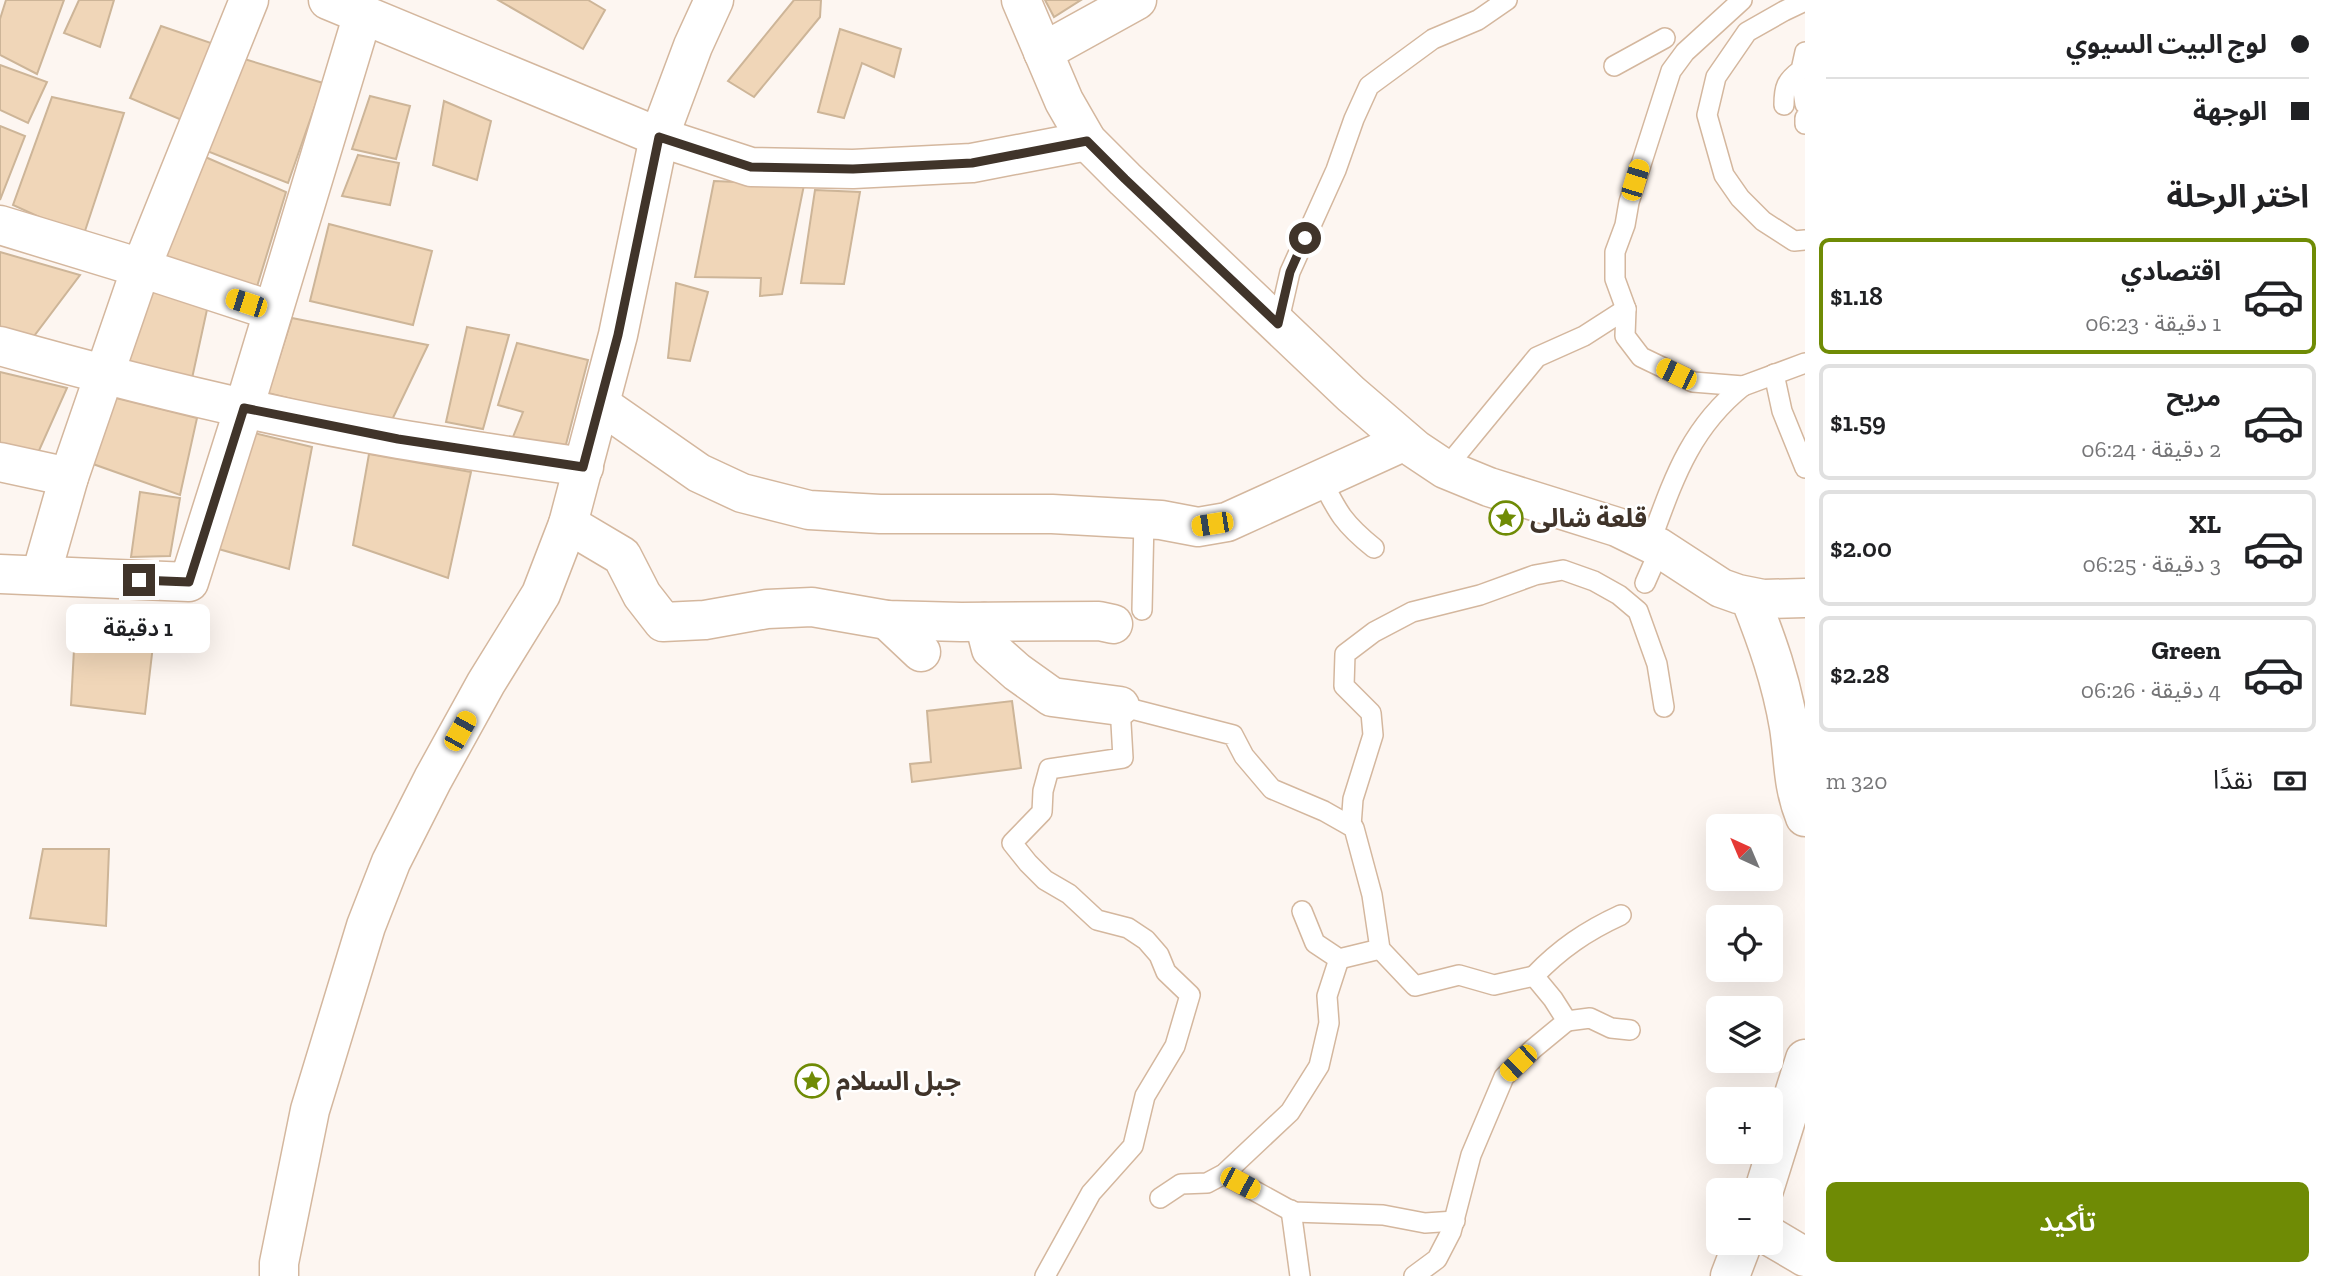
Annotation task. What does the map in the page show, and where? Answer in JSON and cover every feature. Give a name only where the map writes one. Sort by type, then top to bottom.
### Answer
[{"type":"street","points":[[41,575],[69,477],[141,268],[249,0]]},
{"type":"street","points":[[279,1276],[279,1263],[310,1110],[366,926],[391,862],[433,779],[541,594],[568,524],[618,335],[659,137],[693,46],[714,0]]},
{"type":"street","points":[[1021,0],[1042,52],[1087,141],[1351,394],[1405,442],[1445,469],[1522,499],[1605,523],[1652,558],[1721,588],[1750,598],[1805,597]]},
{"type":"street","points":[[1042,52],[1137,0]]},
{"type":"street","points":[[0,574],[189,582],[273,312],[346,7],[659,137],[751,167],[853,169],[972,163],[1087,141]]},
{"type":"street","points":[[0,225],[273,312]]},
{"type":"street","points":[[0,346],[105,376],[244,408],[398,439],[583,467]]},
{"type":"street","points":[[600,404],[699,473],[742,493],[808,510],[880,514],[1052,514],[1144,519],[1198,527],[1227,522],[1405,442]]},
{"type":"street","points":[[0,462],[69,477]]},
{"type":"street","points":[[568,524],[622,556],[642,596],[663,622],[705,620],[767,609],[812,607],[887,620],[1098,621],[1127,617]]},
{"type":"street","points":[[1750,598],[1773,657],[1789,728],[1796,794],[1805,817]]},
{"type":"street","points":[[887,620],[921,652]]},
{"type":"street","points":[[984,622],[991,649],[1052,697],[1119,706]]},
{"type":"street","points":[[1768,1178],[1805,1059]]},
{"type":"street","points":[[1783,1244],[1805,1257]]},
{"type":"street","points":[[1730,1276],[1738,1255]]},
{"type":"lane","points":[[1278,324],[1290,272],[1336,170],[1369,86],[1433,39],[1479,20],[1507,0]]},
{"type":"lane","points":[[1742,0],[1685,52],[1671,71],[1615,252],[1615,279],[1626,309],[1625,336],[1641,357],[1693,382],[1743,386]]},
{"type":"lane","points":[[1805,1],[1784,10],[1747,33],[1716,77],[1707,115],[1724,175],[1740,198],[1763,222],[1794,241],[1805,240]]},
{"type":"lane","points":[[1614,66],[1665,38]]},
{"type":"lane","points":[[1784,105],[1784,88],[1788,79],[1801,71],[1805,52]]},
{"type":"lane","points":[[1805,88],[1805,104]]},
{"type":"lane","points":[[1805,118],[1805,124]]},
{"type":"lane","points":[[1445,469],[1537,357],[1584,336],[1626,309]]},
{"type":"lane","points":[[1652,558],[1670,489],[1693,440],[1721,403],[1743,386],[1805,363]]},
{"type":"lane","points":[[1774,374],[1782,411],[1805,468]]},
{"type":"lane","points":[[1321,479],[1336,510],[1351,530],[1374,548]]},
{"type":"lane","points":[[1127,617],[1144,519]]},
{"type":"lane","points":[[1351,826],[1353,799],[1373,735],[1371,713],[1344,686],[1345,654],[1374,632],[1412,612],[1479,595],[1535,575],[1563,570],[1586,578],[1619,594],[1638,611],[1657,664],[1664,707]]},
{"type":"lane","points":[[1045,1276],[1091,1193],[1133,1146],[1145,1096],[1175,1046],[1191,995],[1166,972],[1159,955],[1146,940],[1128,928],[1097,920],[1069,894],[1045,880],[1012,843],[1042,812],[1043,791],[1049,769],[1123,758],[1119,706],[1233,735],[1244,756],[1272,789],[1324,811],[1354,828],[1372,895],[1380,949],[1415,986],[1458,975],[1494,985],[1534,976],[1571,942],[1621,915]]},
{"type":"lane","points":[[1302,911],[1315,943],[1339,959],[1380,949]]},
{"type":"lane","points":[[1160,1198],[1181,1184],[1207,1183],[1224,1174],[1290,1112],[1319,1066],[1329,1023],[1327,996],[1339,959]]},
{"type":"lane","points":[[1534,976],[1567,1021]]},
{"type":"lane","points":[[1415,1276],[1437,1259],[1455,1221],[1471,1154],[1504,1077],[1567,1021],[1590,1018],[1611,1028],[1630,1030]]},
{"type":"lane","points":[[1224,1174],[1291,1210],[1383,1214],[1426,1223],[1455,1221]]},
{"type":"lane","points":[[1291,1210],[1300,1276]]},
{"type":"building","points":[[6,0],[64,0],[37,74],[0,55],[0,19]]},
{"type":"building","points":[[79,0],[114,0],[100,47],[64,33]]},
{"type":"building","points":[[498,0],[588,0],[605,10],[583,49]]},
{"type":"building","points":[[794,0],[821,0],[820,17],[754,97],[728,81]]},
{"type":"building","points":[[1045,0],[1081,0],[1054,17]]},
{"type":"building","points":[[161,26],[214,44],[184,121],[130,98]]},
{"type":"building","points":[[840,29],[901,49],[894,77],[862,63],[844,118],[818,112]]},
{"type":"building","points":[[241,58],[323,83],[288,183],[207,151]]},
{"type":"building","points":[[0,65],[47,82],[28,123],[0,110]]},
{"type":"building","points":[[370,96],[410,106],[396,159],[352,149]]},
{"type":"building","points":[[52,97],[124,113],[83,237],[13,205]]},
{"type":"building","points":[[444,101],[491,121],[477,180],[433,165]]},
{"type":"building","points":[[0,126],[25,136],[0,200]]},
{"type":"building","points":[[358,155],[399,163],[390,205],[342,196]]},
{"type":"building","points":[[203,156],[286,192],[255,293],[164,261]]},
{"type":"building","points":[[714,181],[804,185],[782,294],[760,296],[761,278],[695,277]]},
{"type":"building","points":[[815,190],[860,192],[844,284],[801,283]]},
{"type":"building","points":[[329,224],[432,251],[413,325],[310,301]]},
{"type":"building","points":[[0,252],[80,275],[31,340],[0,332]]},
{"type":"building","points":[[676,283],[708,292],[690,361],[668,358]]},
{"type":"building","points":[[147,290],[208,305],[191,383],[123,365]]},
{"type":"building","points":[[292,318],[428,345],[390,424],[268,393]]},
{"type":"building","points":[[467,327],[509,335],[483,429],[446,422]]},
{"type":"building","points":[[517,343],[588,360],[564,452],[511,442],[523,412],[498,405]]},
{"type":"building","points":[[0,372],[67,388],[33,464],[0,452]]},
{"type":"building","points":[[112,397],[197,418],[180,495],[93,464]]},
{"type":"building","points":[[250,432],[312,447],[289,569],[215,548]]},
{"type":"building","points":[[369,454],[471,472],[448,578],[353,545]]},
{"type":"building","points":[[140,492],[180,498],[170,556],[131,557]]},
{"type":"building","points":[[157,611],[145,714],[71,705],[76,612]]},
{"type":"building","points":[[1012,701],[1021,768],[912,782],[910,764],[931,762],[927,711]]},
{"type":"building","points":[[43,849],[109,849],[106,926],[30,918]]},
{"type":"place","name":"قلعة شالى","points":[[1506,518]]},
{"type":"place","name":"جبل السلام","points":[[812,1081]]},
{"type":"route","points":[[139,580],[189,582],[244,408],[398,439],[583,467],[618,335],[659,137],[751,167],[853,169],[972,163],[1087,141],[1278,324],[1290,272],[1305,238]]}]
